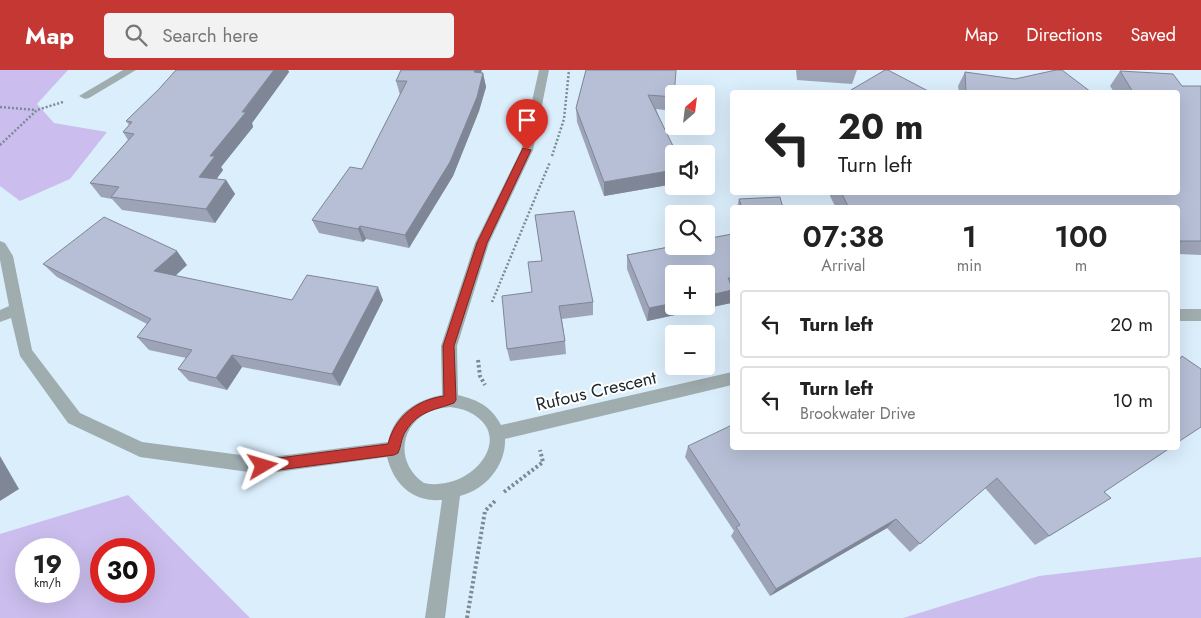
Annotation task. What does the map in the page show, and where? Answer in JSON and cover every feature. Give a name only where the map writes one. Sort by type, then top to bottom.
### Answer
[{"type":"street","points":[[85,96],[131,70]]},
{"type":"street","points":[[450,400],[449,346],[482,243],[527,150],[544,70]]},
{"type":"street","points":[[0,246],[6,256],[25,352],[74,418],[140,449],[263,466],[394,449]]},
{"type":"street","points":[[0,316],[17,309]]},
{"type":"street","points":[[1180,315],[1201,315]]},
{"type":"street","name":"Rufous Crescent","points":[[497,433],[536,426],[730,379]]},
{"type":"street","points":[[450,400],[466,402],[480,408],[491,419],[497,433],[497,447],[492,462],[482,475],[469,485],[452,492],[433,493],[416,488],[403,478],[396,465],[394,449],[397,434],[406,421],[418,410],[434,403],[450,400]]},
{"type":"street","points":[[435,618],[452,492]]},
{"type":"path","points":[[491,306],[557,144],[564,118],[569,70]]},
{"type":"path","points":[[0,107],[37,110],[85,96]]},
{"type":"path","points":[[0,145],[37,110]]},
{"type":"path","points":[[476,352],[480,376],[490,393]]},
{"type":"path","points":[[467,618],[486,511],[505,491],[530,474],[543,462],[536,426]]},
{"type":"shaded area","points":[[0,70],[68,70],[37,104],[54,123],[107,132],[70,179],[20,201],[0,186]]},
{"type":"shaded area","points":[[128,495],[250,618],[0,618],[0,534]]},
{"type":"shaded area","points":[[1201,557],[1201,618],[903,618],[1039,576]]},
{"type":"building","points":[[176,70],[274,70],[242,112],[246,112],[210,156],[215,156],[199,177],[226,180],[206,209],[111,197],[119,187],[90,183],[134,134],[123,132],[132,122],[126,121]]},
{"type":"building","points":[[401,70],[475,70],[474,72],[483,73],[477,97],[450,162],[405,235],[360,226],[358,229],[312,220],[350,167],[362,169],[407,81],[396,81]]},
{"type":"building","points":[[586,70],[676,70],[675,85],[665,85],[665,96],[648,95],[665,130],[665,135],[668,135],[673,145],[665,145],[665,172],[604,182],[576,108]]},
{"type":"building","points":[[888,70],[926,90],[851,90]]},
{"type":"building","points":[[1062,70],[1088,90],[966,90],[965,72],[1015,79]]},
{"type":"building","points":[[1120,71],[1173,74],[1182,86],[1201,86],[1201,241],[1180,241],[1180,205],[848,205],[842,195],[1180,195],[1180,90],[1132,90]]},
{"type":"building","points":[[780,197],[782,205],[741,205],[739,199]]},
{"type":"building","points":[[574,211],[593,302],[559,306],[565,341],[507,349],[502,296],[532,292],[528,262],[542,261],[535,215]]},
{"type":"building","points":[[104,217],[177,251],[154,271],[292,300],[307,275],[378,287],[332,374],[232,355],[216,378],[178,369],[192,350],[137,337],[151,319],[43,264]]},
{"type":"building","points":[[730,234],[730,278],[728,278],[730,290],[715,294],[715,265],[665,265],[665,305],[649,308],[627,255],[665,248],[665,255],[715,255],[715,237]]},
{"type":"building","points":[[1182,356],[1201,369],[1201,427],[1180,441],[1180,358]]},
{"type":"building","points":[[730,426],[730,450],[1167,450],[1104,492],[1111,498],[1049,536],[997,478],[920,544],[896,519],[776,589],[736,527],[740,525],[688,446]]},
{"type":"route","points":[[263,466],[394,449],[397,434],[406,421],[418,410],[434,403],[450,400],[449,346],[482,243],[527,150]]}]
